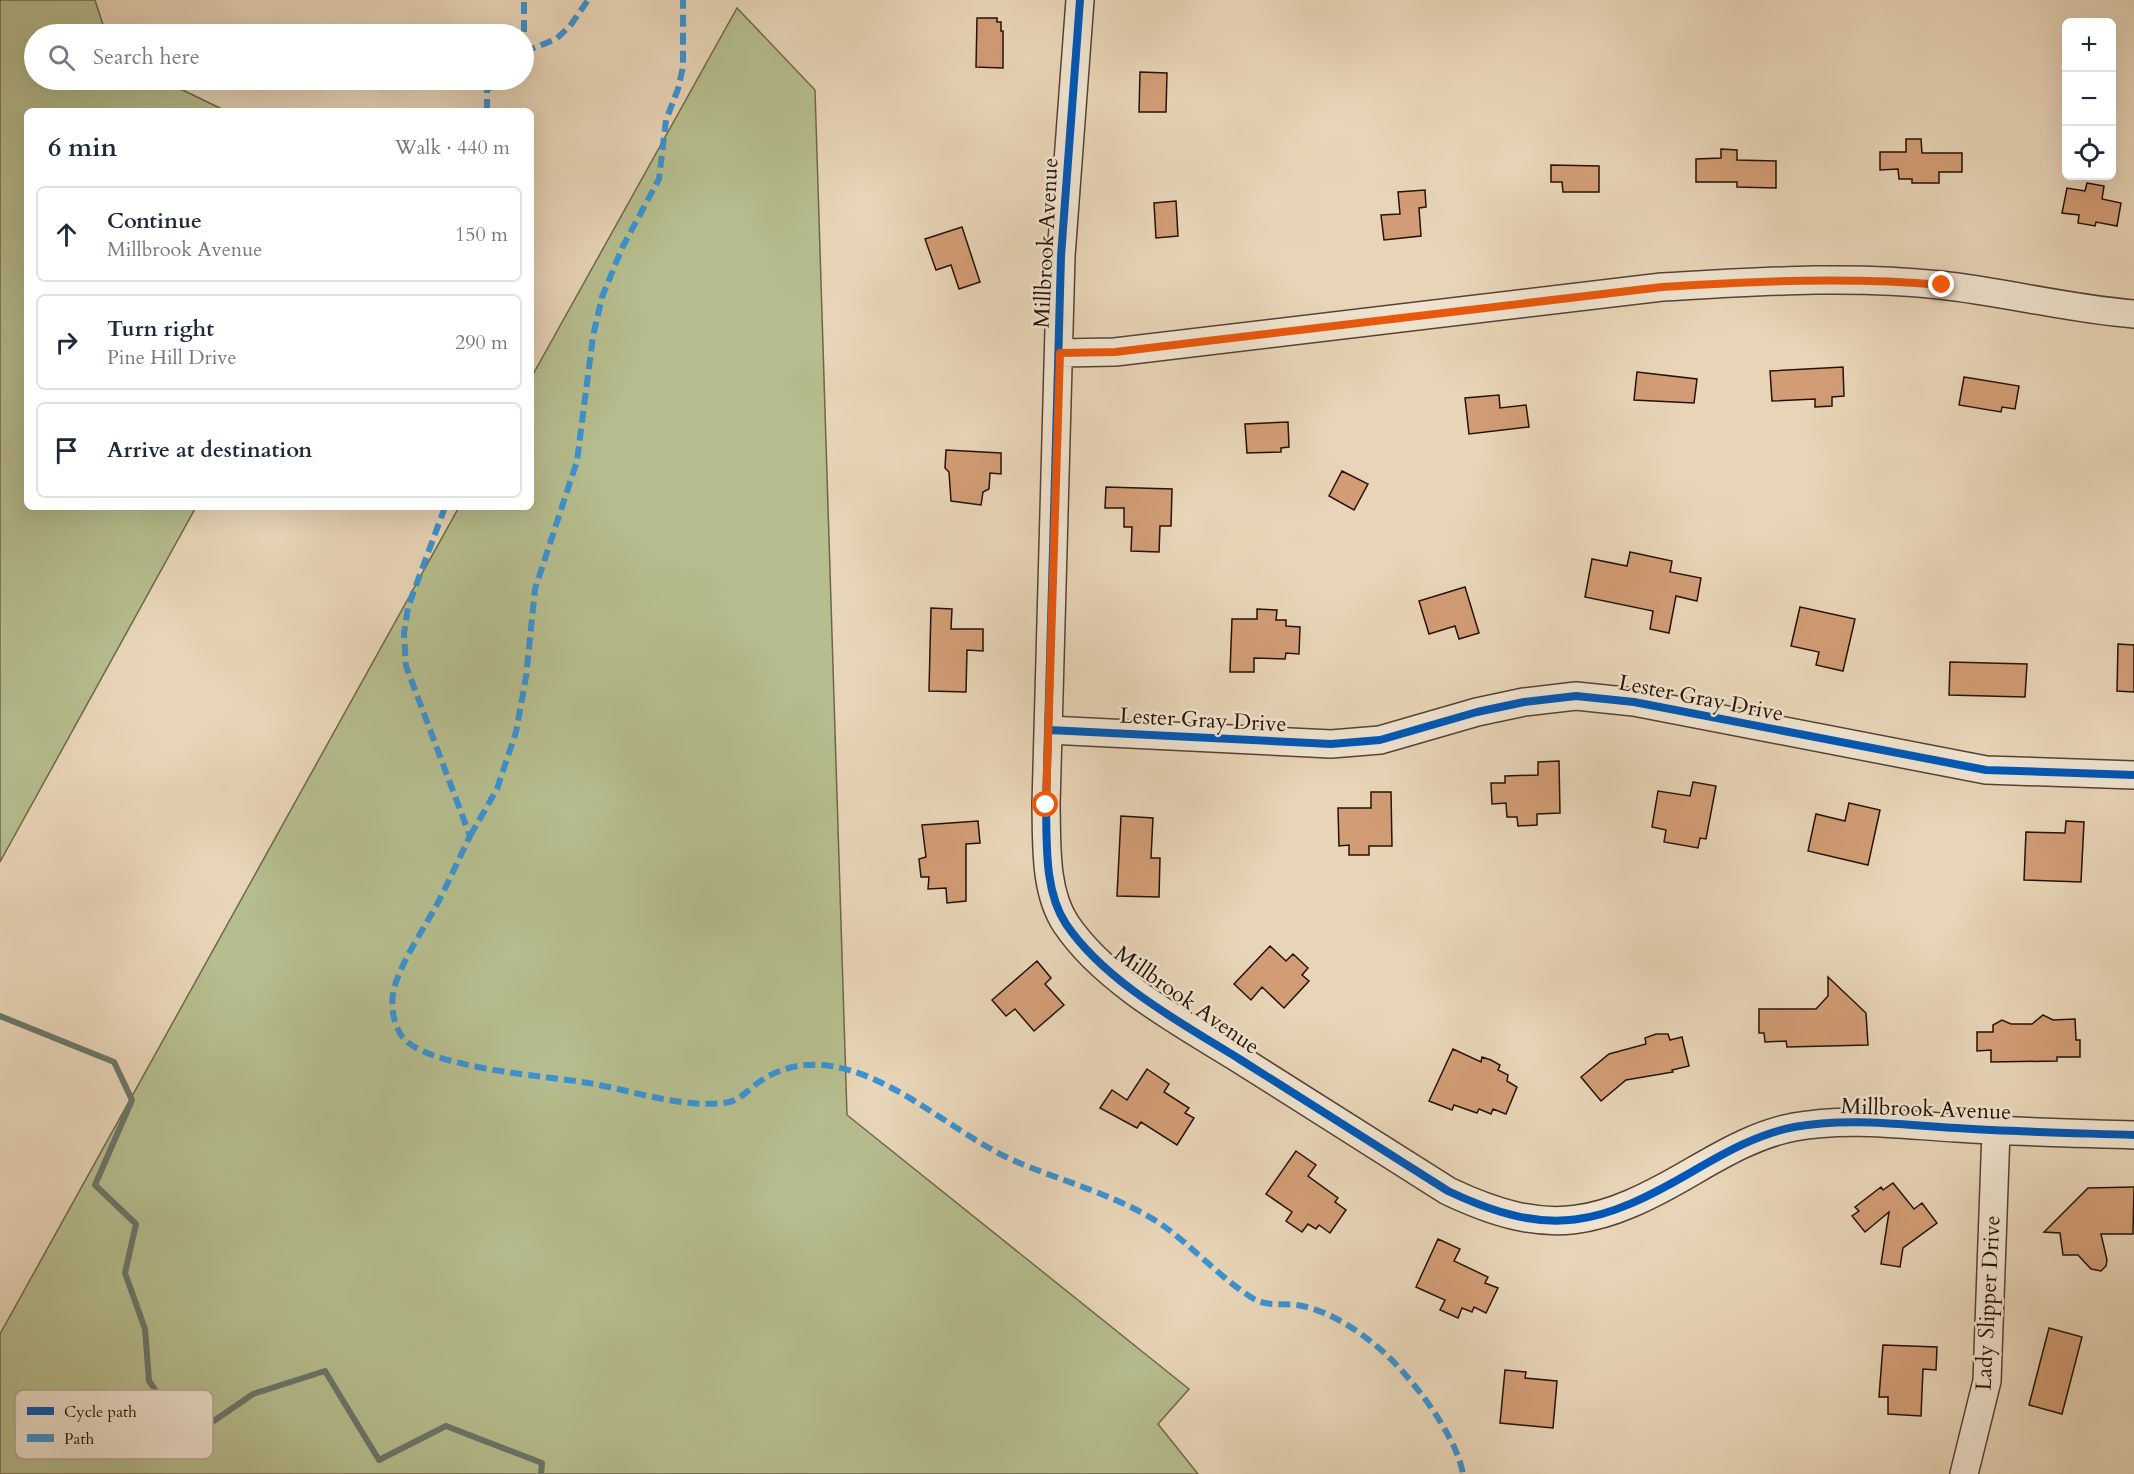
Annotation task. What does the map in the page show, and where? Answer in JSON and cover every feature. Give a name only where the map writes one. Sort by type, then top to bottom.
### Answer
[{"type":"street","name":"Millbrook Avenue","points":[[1080,0],[1061,256],[1047,857],[1053,891],[1065,923],[1086,949],[1118,978],[1188,1027],[1448,1191],[1487,1210],[1526,1220],[1565,1220],[1602,1216],[1644,1200],[1742,1143],[1794,1127],[1851,1122],[1996,1131],[2134,1135]]},
{"type":"street","points":[[1060,353],[1115,352],[1662,287],[1728,283],[1895,281],[1942,285],[2087,310],[2134,314]]},
{"type":"street","name":"Lester Gray Drive","points":[[1049,730],[1331,744],[1380,740],[1477,712],[1524,702],[1576,696],[1634,702],[1986,770],[2134,775]]},
{"type":"street","name":"Lady Slipper Drive","points":[[1965,1474],[1987,1381],[1996,1131]]},
{"type":"green space","points":[[0,0],[95,0],[103,24],[24,24],[24,90],[183,90],[220,108],[24,108],[24,510],[194,510],[0,862]]},
{"type":"green space","points":[[737,8],[815,90],[847,1115],[1189,1389],[1158,1424],[1198,1474],[0,1474],[0,1334],[457,510],[534,510],[534,373]]},
{"type":"building","points":[[977,18],[997,18],[997,22],[1001,22],[1003,68],[976,67]]},
{"type":"building","points":[[1140,72],[1167,73],[1166,112],[1139,112]]},
{"type":"building","points":[[1906,139],[1921,139],[1922,153],[1962,153],[1962,172],[1939,172],[1939,183],[1912,183],[1912,179],[1899,179],[1898,169],[1880,170],[1880,152],[1906,152]]},
{"type":"building","points":[[1721,149],[1737,150],[1737,160],[1776,161],[1776,188],[1737,187],[1737,182],[1696,182],[1696,159],[1721,158]]},
{"type":"building","points":[[1551,165],[1599,166],[1599,192],[1563,192],[1562,182],[1551,182]]},
{"type":"building","points":[[2087,183],[2104,186],[2102,199],[2121,203],[2117,226],[2096,222],[2095,226],[2078,223],[2079,215],[2062,213],[2067,188],[2085,191]]},
{"type":"building","points":[[1425,190],[1426,207],[1419,208],[1421,236],[1384,240],[1381,215],[1400,214],[1398,192]]},
{"type":"building","points":[[1176,201],[1178,236],[1156,238],[1154,203]]},
{"type":"building","points":[[962,227],[980,282],[959,289],[951,265],[936,270],[925,239]]},
{"type":"building","points":[[1843,367],[1844,396],[1832,397],[1832,406],[1815,407],[1815,399],[1772,401],[1770,371]]},
{"type":"building","points":[[1637,372],[1697,379],[1694,403],[1634,400]]},
{"type":"building","points":[[1964,377],[2019,386],[2015,409],[2002,407],[2001,412],[1959,405]]},
{"type":"building","points":[[1499,395],[1500,408],[1526,405],[1529,427],[1469,434],[1465,398]]},
{"type":"building","points":[[1288,422],[1289,447],[1281,448],[1281,452],[1247,453],[1245,424]]},
{"type":"building","points":[[946,450],[1001,453],[1001,474],[990,473],[989,489],[983,492],[981,505],[951,501],[949,472],[945,468]]},
{"type":"building","points":[[1342,471],[1368,484],[1354,510],[1329,496]]},
{"type":"building","points":[[1106,487],[1172,489],[1171,526],[1160,526],[1159,552],[1131,551],[1132,527],[1124,527],[1124,508],[1105,508]]},
{"type":"building","points":[[1630,552],[1672,561],[1670,572],[1701,578],[1697,601],[1676,596],[1669,633],[1650,629],[1653,611],[1585,597],[1592,559],[1627,566]]},
{"type":"building","points":[[1465,587],[1479,633],[1459,639],[1455,626],[1429,634],[1419,601]]},
{"type":"building","points":[[1800,607],[1855,619],[1843,671],[1816,665],[1819,652],[1791,646]]},
{"type":"building","points":[[931,608],[952,609],[951,629],[983,629],[983,651],[967,650],[966,692],[929,691]]},
{"type":"building","points":[[1257,609],[1277,610],[1276,620],[1286,620],[1286,626],[1300,627],[1299,654],[1286,653],[1285,659],[1254,658],[1254,672],[1230,672],[1232,619],[1257,619]]},
{"type":"building","points":[[2118,644],[2134,645],[2134,692],[2117,691]]},
{"type":"building","points":[[1950,662],[2027,664],[2025,697],[1949,695]]},
{"type":"building","points":[[1559,761],[1560,813],[1537,814],[1537,825],[1518,826],[1517,817],[1507,817],[1506,803],[1492,804],[1491,783],[1505,783],[1505,776],[1538,775],[1538,762]]},
{"type":"building","points":[[1693,782],[1716,786],[1706,839],[1700,838],[1698,848],[1664,842],[1666,830],[1652,827],[1658,791],[1690,796]]},
{"type":"building","points":[[1371,792],[1391,792],[1392,846],[1369,846],[1369,855],[1349,855],[1349,845],[1339,846],[1338,808],[1371,808]]},
{"type":"building","points":[[1849,803],[1880,810],[1868,865],[1808,851],[1816,814],[1845,821]]},
{"type":"building","points":[[1121,816],[1153,818],[1151,858],[1160,858],[1159,897],[1117,896]]},
{"type":"building","points":[[978,821],[980,843],[966,844],[966,901],[947,903],[946,888],[928,889],[929,877],[921,877],[919,859],[926,857],[922,825]]},
{"type":"building","points":[[2066,821],[2084,822],[2081,882],[2024,880],[2026,832],[2065,833]]},
{"type":"building","points":[[1270,946],[1286,961],[1293,954],[1308,968],[1302,975],[1309,981],[1284,1008],[1262,987],[1251,1000],[1234,984]]},
{"type":"building","points":[[1037,961],[1051,978],[1045,984],[1064,1005],[1034,1031],[1015,1009],[1006,1016],[992,1000]]},
{"type":"building","points":[[1828,977],[1866,1013],[1868,1045],[1787,1047],[1786,1041],[1765,1042],[1764,1033],[1759,1033],[1759,1009],[1816,1009],[1828,996]]},
{"type":"building","points":[[2043,1015],[2053,1020],[2075,1019],[2076,1040],[2080,1040],[2080,1057],[2057,1057],[2057,1061],[1991,1062],[1991,1050],[1977,1051],[1977,1032],[1993,1032],[1993,1025],[2002,1020],[2011,1024],[2032,1024]]},
{"type":"building","points":[[1656,1034],[1668,1034],[1670,1040],[1682,1037],[1689,1066],[1672,1070],[1673,1072],[1626,1080],[1601,1101],[1581,1077],[1609,1054],[1646,1044],[1645,1038]]},
{"type":"building","points":[[1453,1049],[1481,1062],[1482,1057],[1500,1065],[1498,1070],[1508,1075],[1507,1081],[1517,1087],[1506,1114],[1493,1109],[1491,1114],[1479,1109],[1477,1113],[1454,1105],[1452,1110],[1429,1101]]},
{"type":"building","points":[[1147,1069],[1169,1084],[1164,1092],[1189,1108],[1185,1113],[1194,1118],[1177,1145],[1141,1122],[1137,1128],[1100,1108],[1112,1090],[1127,1100]]},
{"type":"building","points":[[1296,1151],[1316,1165],[1308,1176],[1338,1198],[1335,1202],[1346,1210],[1330,1233],[1319,1225],[1316,1229],[1308,1224],[1302,1232],[1286,1221],[1292,1212],[1266,1194]]},
{"type":"building","points":[[1893,1183],[1914,1209],[1922,1203],[1937,1223],[1903,1248],[1900,1267],[1881,1264],[1889,1212],[1865,1232],[1852,1216],[1859,1211],[1855,1207],[1881,1187],[1883,1190]]},
{"type":"building","points":[[2134,1187],[2133,1234],[2101,1234],[2107,1260],[2106,1266],[2101,1271],[2091,1269],[2078,1255],[2063,1255],[2060,1233],[2044,1232],[2088,1188]]},
{"type":"building","points":[[1438,1239],[1460,1249],[1454,1261],[1488,1277],[1485,1283],[1498,1288],[1486,1313],[1474,1307],[1472,1312],[1462,1308],[1458,1318],[1440,1310],[1445,1300],[1416,1287]]},
{"type":"building","points":[[2049,1328],[2082,1337],[2062,1414],[2029,1405]]},
{"type":"building","points":[[1883,1345],[1937,1347],[1936,1370],[1923,1369],[1921,1416],[1888,1414],[1888,1397],[1879,1397]]},
{"type":"building","points":[[1505,1370],[1526,1372],[1525,1378],[1557,1381],[1553,1428],[1500,1423]]},
{"type":"waterway","points":[[0,1016],[114,1062],[132,1100],[95,1185],[136,1224],[125,1273],[145,1329],[149,1381],[155,1390]]},
{"type":"waterway","points":[[213,1422],[253,1394],[325,1371],[379,1460],[446,1426],[542,1463],[541,1474]]},
{"type":"marked path","points":[[524,0],[524,24]]},
{"type":"marked path","points":[[534,48],[556,39],[570,26],[588,0]]},
{"type":"marked path","points":[[470,836],[497,789],[516,732],[526,677],[535,589],[577,461],[593,336],[602,297],[622,248],[659,179],[666,120],[678,89],[683,67],[683,0]]},
{"type":"marked path","points":[[487,90],[487,108]]},
{"type":"marked path","points":[[444,510],[408,607],[404,634],[406,666],[470,836],[440,899],[408,955],[395,985],[393,1011],[401,1035],[413,1046],[459,1063],[588,1083],[655,1098],[690,1103],[733,1101],[770,1075],[804,1065],[823,1065],[849,1070],[874,1079],[923,1106],[993,1150],[1017,1162],[1116,1200],[1153,1219],[1254,1299],[1270,1304],[1291,1304],[1317,1310],[1356,1331],[1387,1355],[1428,1403],[1451,1440],[1463,1474]]},
{"type":"cycle path","points":[[1080,0],[1061,256],[1046,805],[1050,882],[1059,911],[1082,945],[1102,965],[1146,1000],[1448,1191],[1484,1206],[1517,1216],[1547,1220],[1575,1220],[1603,1214],[1662,1189],[1743,1144],[1781,1130],[1814,1124],[1876,1123],[2134,1135]]},
{"type":"cycle path","points":[[1049,730],[1331,744],[1380,740],[1477,712],[1524,702],[1576,696],[1634,702],[1986,770],[2134,775]]},
{"type":"route","points":[[1046,805],[1060,353],[1115,352],[1662,287],[1728,283],[1895,281],[1942,285]]}]
